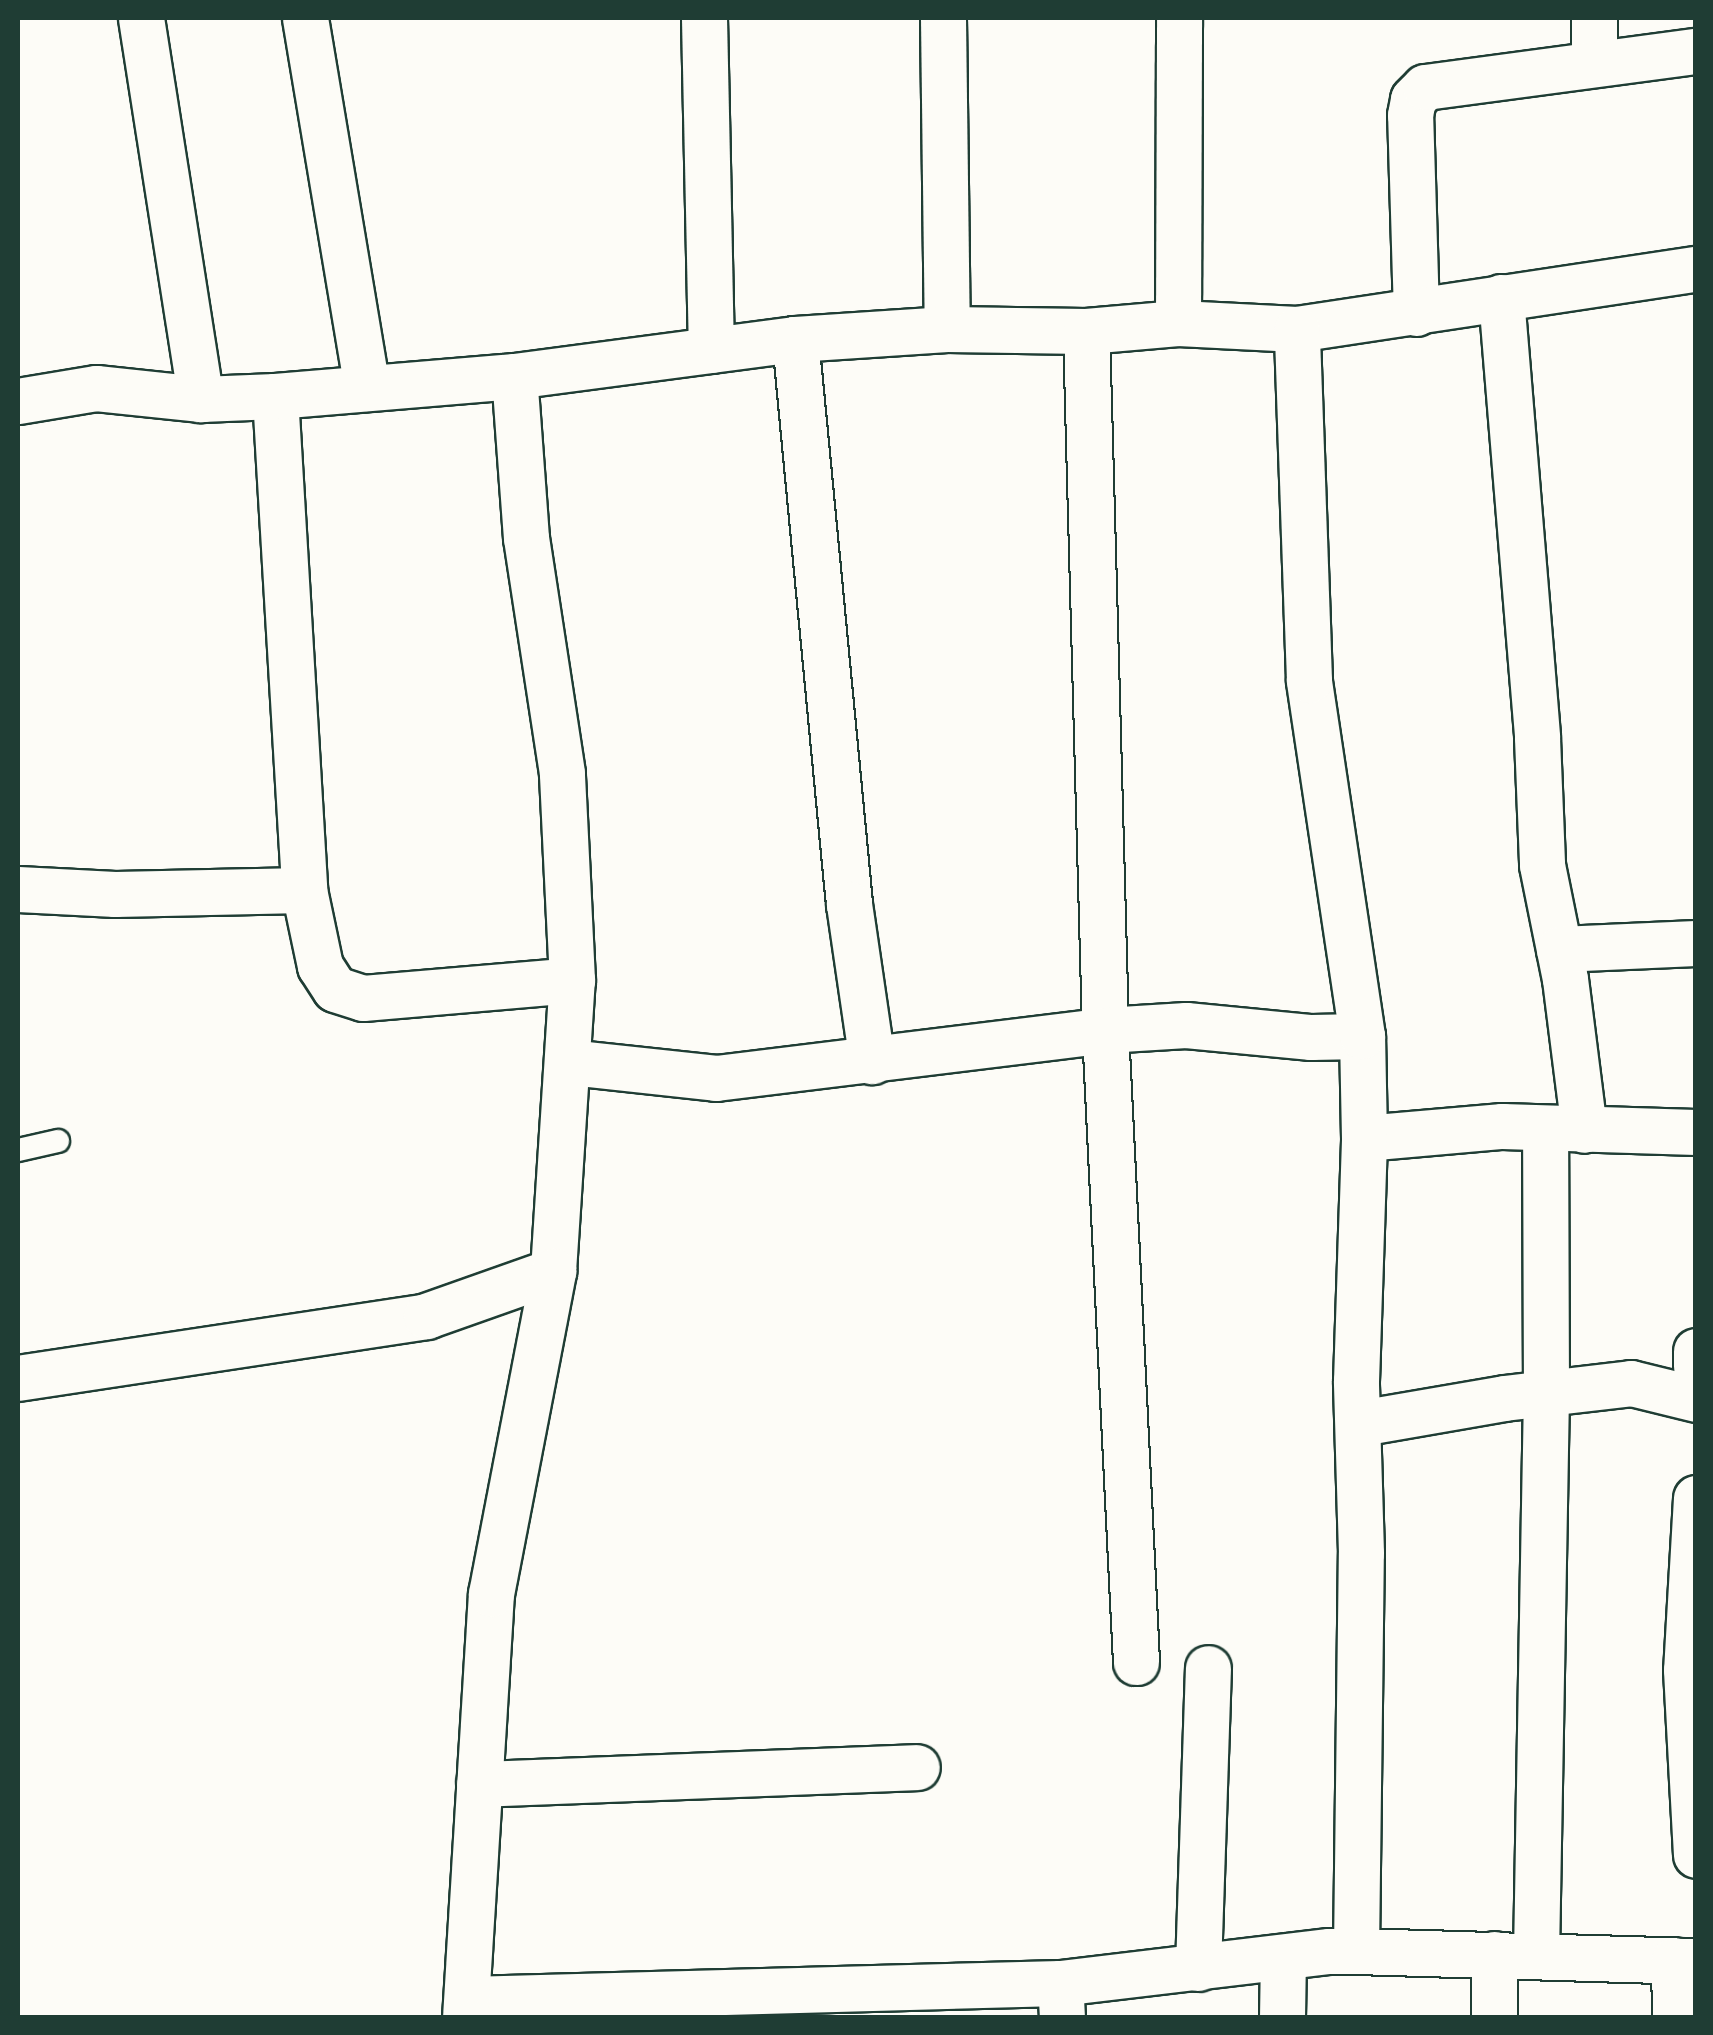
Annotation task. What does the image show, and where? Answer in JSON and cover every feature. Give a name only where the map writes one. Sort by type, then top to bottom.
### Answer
[{"type":"street","points":[[141,18],[201,400]]},
{"type":"street","points":[[305,18],[367,388]]},
{"type":"street","points":[[704,18],[711,350]]},
{"type":"street","points":[[943,18],[947,329]]},
{"type":"street","points":[[1178,323],[1180,18]]},
{"type":"street","points":[[1594,18],[1594,62]]},
{"type":"street","points":[[1416,314],[1413,99],[1425,87],[1696,50]]},
{"type":"street","points":[[18,401],[96,388],[201,400],[275,396],[514,376],[796,339],[947,329],[1086,332],[1178,323],[1296,329],[1358,316],[1416,314],[1501,297],[1696,269]]},
{"type":"street","points":[[1494,2018],[1515,1955],[1564,1129],[1558,949],[1542,865],[1537,738],[1501,297]]},
{"type":"street","points":[[1296,329],[1309,680],[1362,1036],[1364,1138],[1356,1381],[1360,1424],[1356,1951]]},
{"type":"street","points":[[1086,332],[1105,1030],[1136,1662]]},
{"type":"street","points":[[796,339],[849,904],[872,1061]]},
{"type":"street","points":[[514,376],[526,538],[562,773],[572,980],[553,1271],[490,1594],[466,2008],[1061,2000],[1198,1968],[1356,1951],[1685,1960],[1676,2018]]},
{"type":"street","points":[[275,396],[304,890],[320,966],[335,989],[363,998],[572,980]]},
{"type":"street","points":[[18,889],[115,894],[304,890]]},
{"type":"street","points":[[1558,949],[1696,942]]},
{"type":"street","points":[[569,1062],[716,1078],[1105,1030],[1186,1025],[1311,1037],[1362,1036]]},
{"type":"street","points":[[1364,1138],[1502,1126],[1696,1132]]},
{"type":"street","points":[[18,1378],[426,1316],[553,1271]]},
{"type":"street","points":[[1696,1351],[1696,1366]]},
{"type":"street","points":[[1360,1424],[1631,1383],[1696,1400]]},
{"type":"street","points":[[1696,1498],[1686,1670],[1696,1855]]},
{"type":"street","points":[[1198,1968],[1208,1668]]},
{"type":"street","points":[[480,1784],[917,1767]]},
{"type":"street","points":[[1282,2018],[1283,1957]]},
{"type":"lane","points":[[18,1150],[58,1141]]}]
